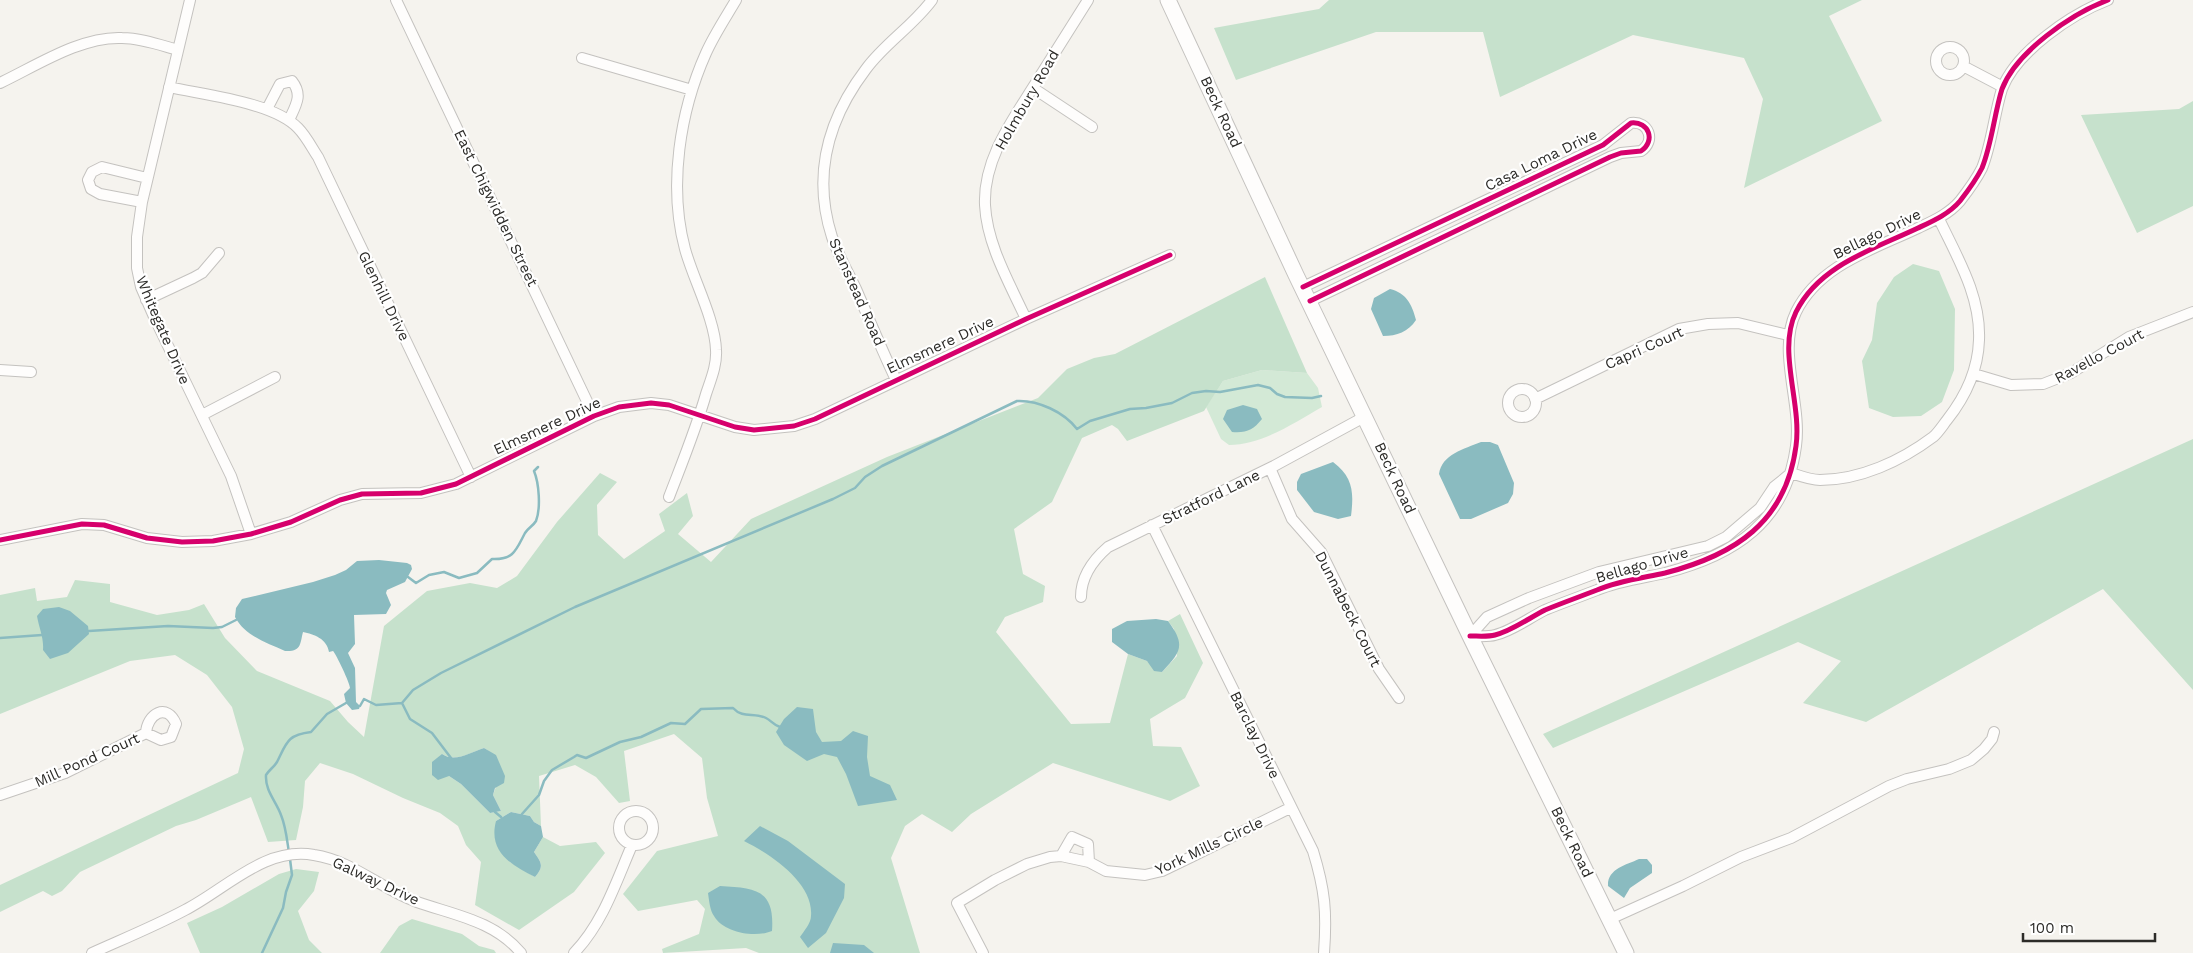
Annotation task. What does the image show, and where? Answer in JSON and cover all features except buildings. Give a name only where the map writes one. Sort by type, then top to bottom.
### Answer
[{"type":"main road","name":"Beck Road","points":[[1168,0],[1470,636],[1626,953]]},
{"type":"street","name":"Whitegate Drive","points":[[190,0],[142,202],[137,237],[137,268],[146,300],[231,476],[251,534]]},
{"type":"street","name":"East Chigwidden Street","points":[[396,0],[594,416]]},
{"type":"street","points":[[669,497],[700,415],[715,365],[716,350],[710,322],[683,242],[678,200],[680,142],[692,90],[706,52],[736,0]]},
{"type":"street","name":"Stanstead Road","points":[[896,380],[832,236],[823,177],[828,139],[842,103],[867,67],[914,21],[932,0]]},
{"type":"street","name":"Holmbury Road","points":[[1026,319],[992,242],[985,205],[988,175],[997,148],[1088,0]]},
{"type":"street","name":"Bellago Drive","points":[[1470,636],[1496,635],[1546,610],[1604,587],[1669,572],[1713,557],[1734,547],[1770,515],[1785,492],[1791,474],[1796,446],[1798,419],[1788,336],[1795,314],[1806,294],[1829,272],[1939,218],[1959,202],[1982,168],[2003,87],[2019,60],[2039,42],[2069,21],[2108,0]]},
{"type":"street","points":[[0,83],[81,44],[101,39],[122,38],[146,41],[178,50]]},
{"type":"street","points":[[582,58],[692,90]]},
{"type":"street","points":[[1963,66],[2003,87]]},
{"type":"street","points":[[267,109],[280,84],[292,81],[298,89],[298,99],[290,120]]},
{"type":"street","name":"Glenhill Drive","points":[[169,87],[267,109],[290,120],[299,128],[318,157],[471,477]]},
{"type":"street","points":[[1033,88],[1092,127]]},
{"type":"street","name":"Casa Loma Drive","points":[[1636,122],[1648,130],[1650,140],[1641,152],[1621,153],[1610,157],[1307,294],[1604,145],[1626,125],[1636,122]]},
{"type":"street","points":[[142,202],[100,194],[91,189],[88,180],[92,172],[102,167],[147,178]]},
{"type":"street","points":[[1791,474],[1819,480],[1866,473],[1890,462],[1936,434],[1962,401],[1974,374],[1979,340],[1976,306],[1972,292],[1939,218]]},
{"type":"street","points":[[146,300],[202,273],[219,253]]},
{"type":"street","name":"Elmsmere Drive","points":[[0,540],[82,524],[104,525],[147,538],[182,542],[213,541],[251,534],[291,522],[350,497],[379,492],[421,493],[439,490],[471,477],[594,416],[619,407],[651,403],[669,405],[735,427],[754,430],[794,426],[815,419],[1026,319],[1170,255]]},
{"type":"street","name":"Ravello Court","points":[[1974,374],[2011,385],[2043,384],[2071,373],[2129,337],[2193,312]]},
{"type":"street","name":"Capri Court","points":[[1536,399],[1679,330],[1708,324],[1738,323],[1788,336]]},
{"type":"street","points":[[0,370],[31,372]]},
{"type":"street","points":[[202,415],[274,377]]},
{"type":"street","name":"Stratford Lane","points":[[1081,597],[1081,586],[1096,557],[1108,546],[1270,468],[1366,416]]},
{"type":"street","name":"Dunnabeck Court","points":[[1270,468],[1292,519],[1321,552],[1379,669],[1399,698]]},
{"type":"street","name":"Bellago Drive","points":[[1470,636],[1486,617],[1529,598],[1599,572],[1708,546],[1726,537],[1760,508],[1774,488],[1791,474]]},
{"type":"street","name":"Barclay Drive","points":[[1152,525],[1290,808],[1313,851],[1321,876],[1326,908],[1324,953]]},
{"type":"street","points":[[1610,919],[1741,857],[1791,838],[1888,786],[1907,779],[1949,769],[1971,760],[1984,750],[1992,739],[1994,732]]},
{"type":"street","name":"Mill Pond Court","points":[[0,795],[65,773],[146,733]]},
{"type":"street","name":"York Mills Circle","points":[[983,953],[957,902],[1028,864],[1050,856],[1061,856],[1089,862],[1106,871],[1145,875],[1162,871],[1290,808]]},
{"type":"street","points":[[1061,856],[1072,837],[1088,844],[1089,862]]},
{"type":"street","points":[[574,953],[590,934],[604,909],[632,844]]},
{"type":"street","name":"Galway Drive","points":[[92,953],[199,903],[266,860],[284,854],[301,853],[316,855],[345,864],[416,902],[471,919],[496,930],[521,953]]},
{"type":"green space","points":[[1329,0],[1862,0],[1829,16],[1882,121],[1744,188],[1763,99],[1744,58],[1633,35],[1500,97],[1483,32],[1376,32],[1236,80],[1214,28],[1319,9]]},
{"type":"green space","points":[[2193,101],[2193,206],[2137,233],[2081,115],[2179,109]]},
{"type":"green space","points":[[1913,264],[1939,271],[1955,309],[1954,370],[1942,402],[1921,416],[1893,417],[1869,408],[1862,361],[1872,340],[1877,303],[1894,277]]},
{"type":"green space","points":[[1265,277],[1307,373],[1262,370],[1223,381],[1204,411],[1127,441],[1118,429],[1112,425],[1082,438],[1052,502],[1014,529],[1023,574],[1045,586],[1043,602],[1005,617],[996,632],[1071,724],[1110,723],[1128,654],[1147,661],[1162,672],[1177,656],[1174,629],[1168,621],[1180,614],[1203,663],[1185,698],[1150,719],[1153,746],[1181,747],[1200,786],[1170,801],[1053,763],[971,814],[952,832],[922,814],[905,826],[891,858],[920,953],[759,953],[746,948],[663,953],[662,949],[699,934],[705,909],[697,900],[638,911],[623,894],[657,851],[718,836],[707,798],[702,758],[674,734],[624,751],[630,801],[619,803],[596,777],[575,765],[539,776],[541,826],[534,822],[530,816],[511,812],[496,821],[510,862],[535,877],[541,865],[534,852],[543,837],[560,846],[596,842],[605,853],[574,892],[519,930],[475,905],[481,862],[466,845],[458,826],[440,813],[353,774],[320,763],[305,781],[303,807],[296,840],[268,842],[251,797],[196,820],[176,826],[80,872],[62,891],[52,896],[43,891],[0,912],[0,885],[238,773],[244,749],[232,707],[207,675],[175,655],[130,661],[0,714],[0,595],[35,588],[37,601],[67,597],[75,580],[110,584],[110,602],[157,615],[189,610],[204,604],[225,638],[257,671],[330,701],[364,737],[384,626],[427,591],[470,583],[497,588],[517,576],[557,522],[600,473],[617,482],[597,505],[598,535],[624,559],[665,531],[659,514],[687,493],[693,516],[678,534],[711,562],[751,519],[887,457],[1038,398],[1067,369],[1094,358],[1115,354]],"holes":[[[484,748],[496,758],[500,768],[493,795],[501,811],[490,813],[461,784],[449,776],[442,754],[458,757]]]},
{"type":"green space","points":[[1262,370],[1307,373],[1318,388],[1322,407],[1266,437],[1241,444],[1229,445],[1221,439],[1206,407],[1223,381]]},
{"type":"green space","points":[[2193,439],[2193,690],[2103,589],[1866,722],[1803,703],[1841,661],[1798,642],[1553,748],[1543,734]]},
{"type":"green space","points":[[296,869],[319,872],[314,891],[298,911],[309,940],[322,953],[200,953],[187,923],[222,907],[279,874]]},
{"type":"green space","points":[[412,919],[462,934],[479,946],[494,950],[496,953],[380,953],[399,926]]},
{"type":"water","points":[[1390,289],[1404,296],[1416,320],[1402,333],[1383,336],[1371,309],[1374,298]]},
{"type":"water","points":[[1243,405],[1257,409],[1262,419],[1249,430],[1232,432],[1223,419],[1227,410]]},
{"type":"water","points":[[1481,442],[1490,442],[1498,445],[1514,483],[1513,494],[1508,503],[1471,519],[1460,519],[1439,474],[1441,467],[1449,457]]},
{"type":"water","points":[[1333,462],[1345,473],[1352,492],[1351,516],[1338,519],[1314,512],[1297,490],[1297,482],[1301,474]]},
{"type":"water","points":[[379,560],[407,563],[411,565],[412,569],[405,582],[387,590],[386,593],[391,605],[386,614],[354,615],[355,644],[348,653],[355,668],[356,702],[360,706],[359,709],[352,710],[346,703],[344,694],[350,688],[348,681],[335,653],[333,651],[329,652],[323,640],[303,632],[299,646],[295,650],[285,651],[250,634],[239,624],[235,617],[236,608],[242,599],[335,575],[346,570],[357,561]]},
{"type":"water","points":[[59,607],[70,611],[88,626],[89,634],[68,653],[50,659],[43,650],[37,616],[43,609]]},
{"type":"water","points":[[1156,619],[1168,621],[1174,629],[1179,642],[1177,653],[1162,672],[1154,671],[1147,661],[1128,654],[1112,642],[1112,629],[1127,621]]},
{"type":"water","points":[[797,707],[813,709],[816,732],[822,742],[841,741],[853,731],[868,736],[867,757],[870,776],[890,785],[897,800],[858,806],[846,774],[837,757],[824,754],[807,761],[784,745],[776,732],[784,719]]},
{"type":"water","points":[[484,748],[496,755],[505,776],[504,783],[495,788],[493,795],[501,811],[490,813],[461,784],[449,776],[438,780],[432,775],[432,762],[442,754],[458,757]]},
{"type":"water","points":[[511,812],[530,816],[534,822],[541,826],[543,837],[534,852],[541,868],[535,877],[510,862],[498,849],[495,841],[496,821]]},
{"type":"water","points":[[760,826],[788,841],[845,884],[844,898],[826,933],[808,948],[800,937],[811,919],[810,904],[805,892],[788,871],[766,854],[744,841]]},
{"type":"water","points":[[1639,859],[1647,859],[1652,865],[1652,873],[1630,888],[1624,898],[1608,886],[1609,880],[1618,868]]},
{"type":"water","points":[[720,886],[753,890],[766,899],[772,917],[772,931],[749,934],[732,930],[719,922],[712,911],[708,893]]},
{"type":"water","points":[[833,943],[864,945],[874,953],[830,953]]},
{"type":"waterway","points":[[360,706],[364,699],[376,705],[402,703],[413,690],[441,673],[575,607],[833,499],[855,488],[865,477],[882,466],[1017,401],[1025,401],[1050,408],[1065,417],[1077,429],[1090,421],[1130,409],[1172,403],[1192,393],[1206,391],[1220,392],[1258,385],[1270,388],[1277,394],[1285,397],[1312,398],[1321,396]]},
{"type":"waterway","points":[[408,577],[416,583],[429,575],[444,572],[459,578],[477,573],[492,559],[510,556],[538,516],[539,496],[534,471],[538,467]]},
{"type":"waterway","points":[[89,631],[168,626],[213,628],[222,627],[236,620]]},
{"type":"waterway","points":[[0,638],[42,635]]},
{"type":"waterway","points":[[289,853],[284,824],[267,786],[266,775],[277,762],[283,749],[292,738],[311,732],[327,714],[346,703]]},
{"type":"waterway","points":[[402,703],[410,719],[432,733],[451,758]]},
{"type":"waterway","points":[[522,814],[539,795],[544,781],[552,770],[577,755],[586,758],[620,742],[641,737],[671,723],[685,724],[701,709],[733,708],[741,713],[762,716],[780,727]]},
{"type":"waterway","points":[[495,812],[501,817]]},
{"type":"waterway","points":[[262,953],[283,908],[292,875],[290,859]]},
{"type":"cycle path","points":[[1470,636],[1489,636],[1501,633],[1545,610],[1605,587],[1690,565],[1714,556],[1735,545],[1753,531],[1769,515],[1781,495],[1790,473],[1796,446],[1797,429],[1789,360],[1789,343],[1791,327],[1796,312],[1806,296],[1833,270],[1849,260],[1935,220],[1956,206],[1982,168],[2002,89],[2019,61],[2046,36],[2062,25],[2093,6],[2108,0]]},
{"type":"cycle path","points":[[1303,287],[1603,145],[1631,123],[1637,123],[1646,128],[1649,137],[1648,142],[1641,151],[1621,153],[1610,157],[1310,301]]},
{"type":"cycle path","points":[[0,540],[82,524],[104,525],[147,538],[182,542],[213,541],[251,534],[291,522],[340,500],[362,494],[421,493],[456,484],[594,416],[619,407],[651,403],[669,405],[735,427],[754,430],[794,426],[815,419],[1026,319],[1170,255]]}]
